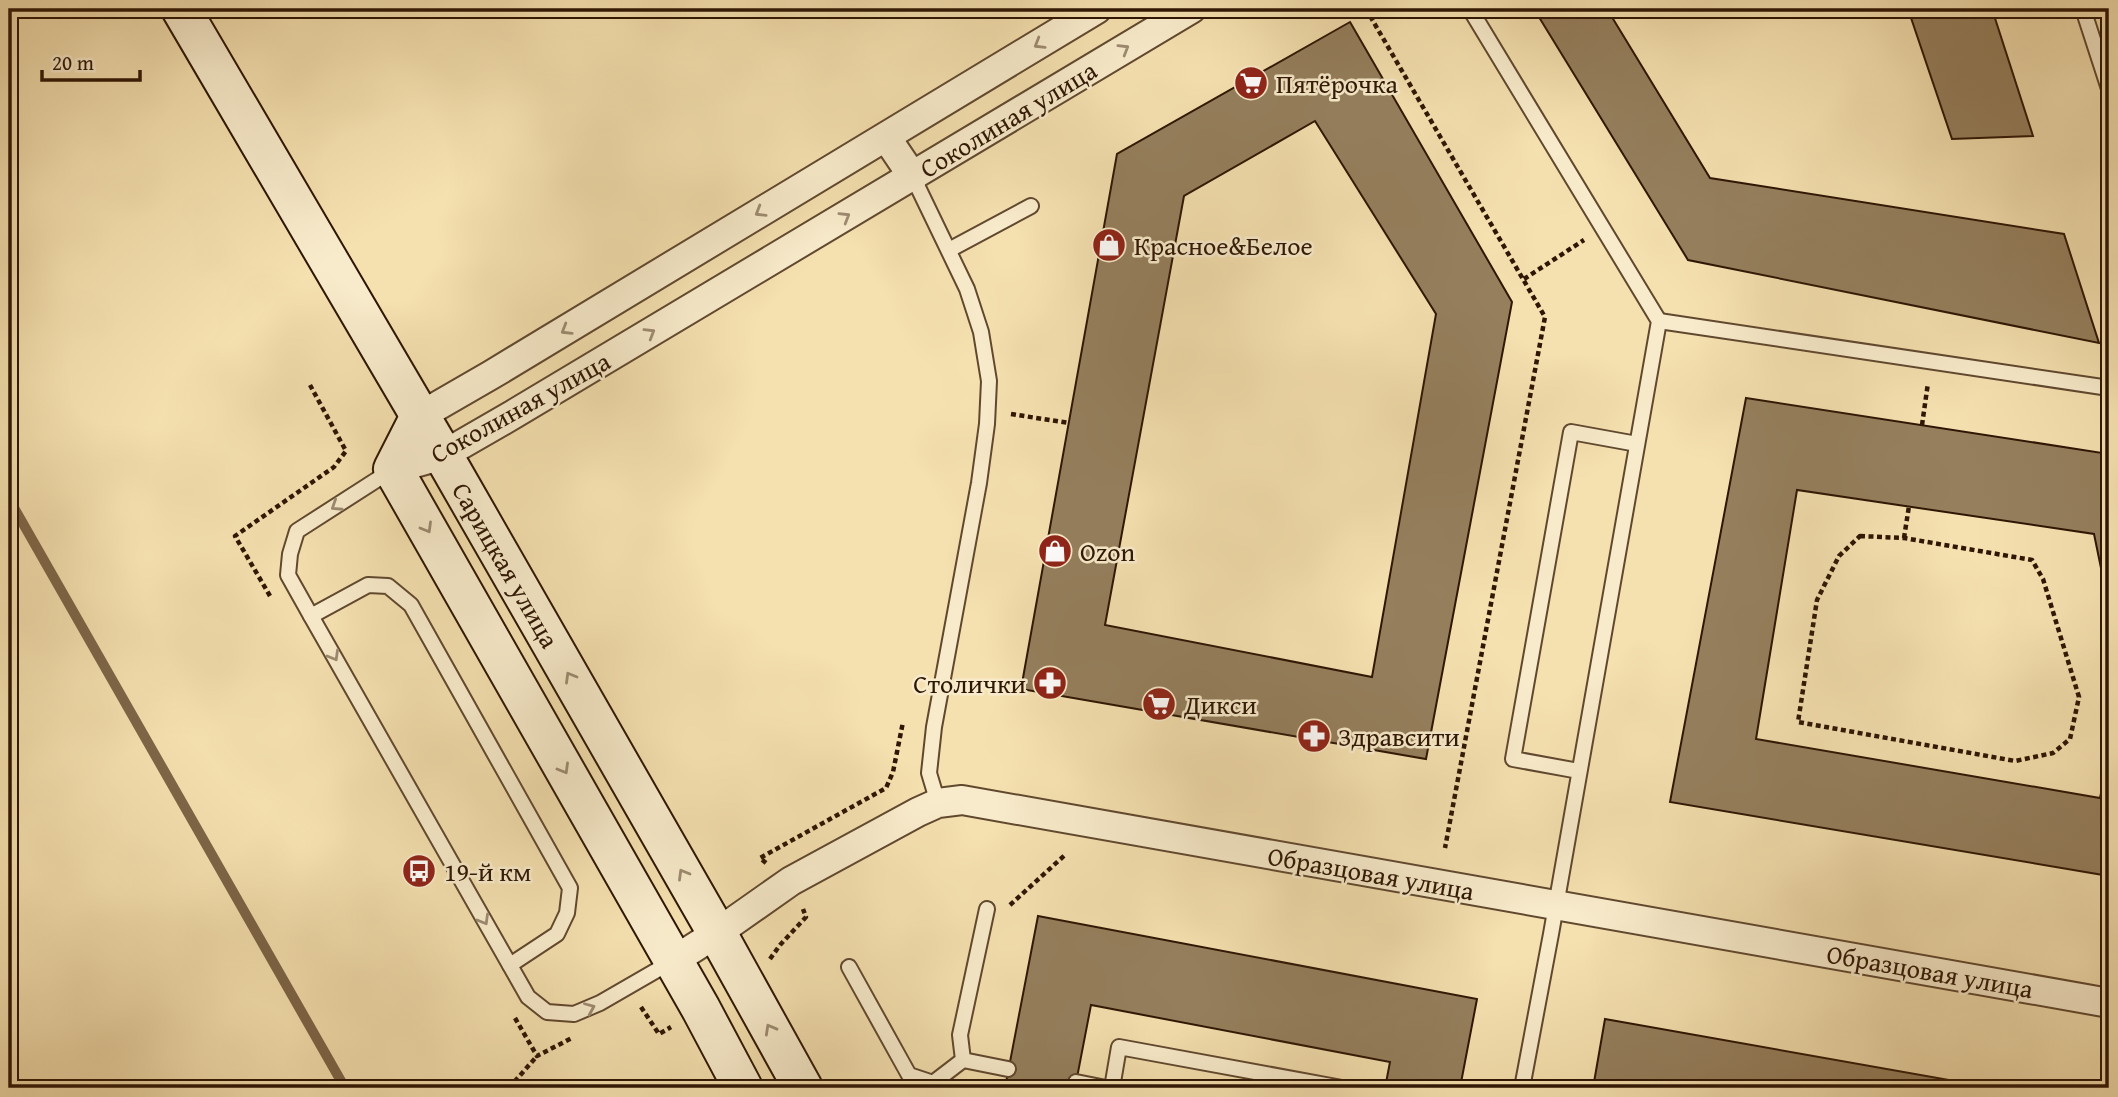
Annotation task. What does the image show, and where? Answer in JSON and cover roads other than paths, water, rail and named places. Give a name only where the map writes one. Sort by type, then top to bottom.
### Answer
[{"type":"street","name":"Сарицкая улица","points":[[181,9],[421,416],[803,1088]]},
{"type":"street","name":"Соколиная улица","points":[[393,469],[421,416],[1097,9]]},
{"type":"street","name":"Соколиная улица","points":[[393,469],[443,455],[1191,9]]},
{"type":"street","points":[[886,136],[912,177]]},
{"type":"street","name":"Сарицкая улица","points":[[393,469],[701,1009],[743,1088]]},
{"type":"street","name":"Образцовая улица","points":[[673,961],[791,881],[937,803],[962,800],[2109,1003]]},
{"type":"lane","points":[[1470,9],[1659,321],[1522,1088]]},
{"type":"lane","points":[[2083,9],[2109,89]]},
{"type":"lane","points":[[912,177],[967,289],[981,332],[989,381],[979,483],[934,727],[929,772],[937,803]]},
{"type":"lane","points":[[948,250],[1031,206]]},
{"type":"lane","points":[[1659,321],[2109,388]]},
{"type":"lane","points":[[1579,771],[1513,759],[1520,718],[1571,432],[1637,444]]},
{"type":"lane","points":[[393,469],[297,531],[290,554],[288,575],[528,997],[547,1012],[574,1014],[600,1003],[673,961]]},
{"type":"lane","points":[[312,616],[368,585],[388,586],[411,606],[570,888],[567,913],[557,934],[510,965]]},
{"type":"lane","points":[[963,1060],[960,1035],[987,909]]},
{"type":"lane","points":[[849,967],[909,1075],[933,1083],[963,1060],[1009,1069]]},
{"type":"lane","points":[[1112,1088],[1119,1047],[1342,1088]]},
{"type":"lane","points":[[1076,1082],[1107,1088]]},
{"type":"waterway","points":[[9,499],[345,1088]]},
{"type":"place","name":"Пятёрочка","points":[[1251,83]]},
{"type":"place","name":"Красное&Белое","points":[[1109,245]]},
{"type":"place","name":"Ozon","points":[[1055,551]]},
{"type":"place","name":"Столички","points":[[1050,683]]},
{"type":"place","name":"Дикси","points":[[1159,704]]},
{"type":"place","name":"Здравсити","points":[[1314,736]]},
{"type":"place","name":"19-й км","points":[[419,871]]}]
